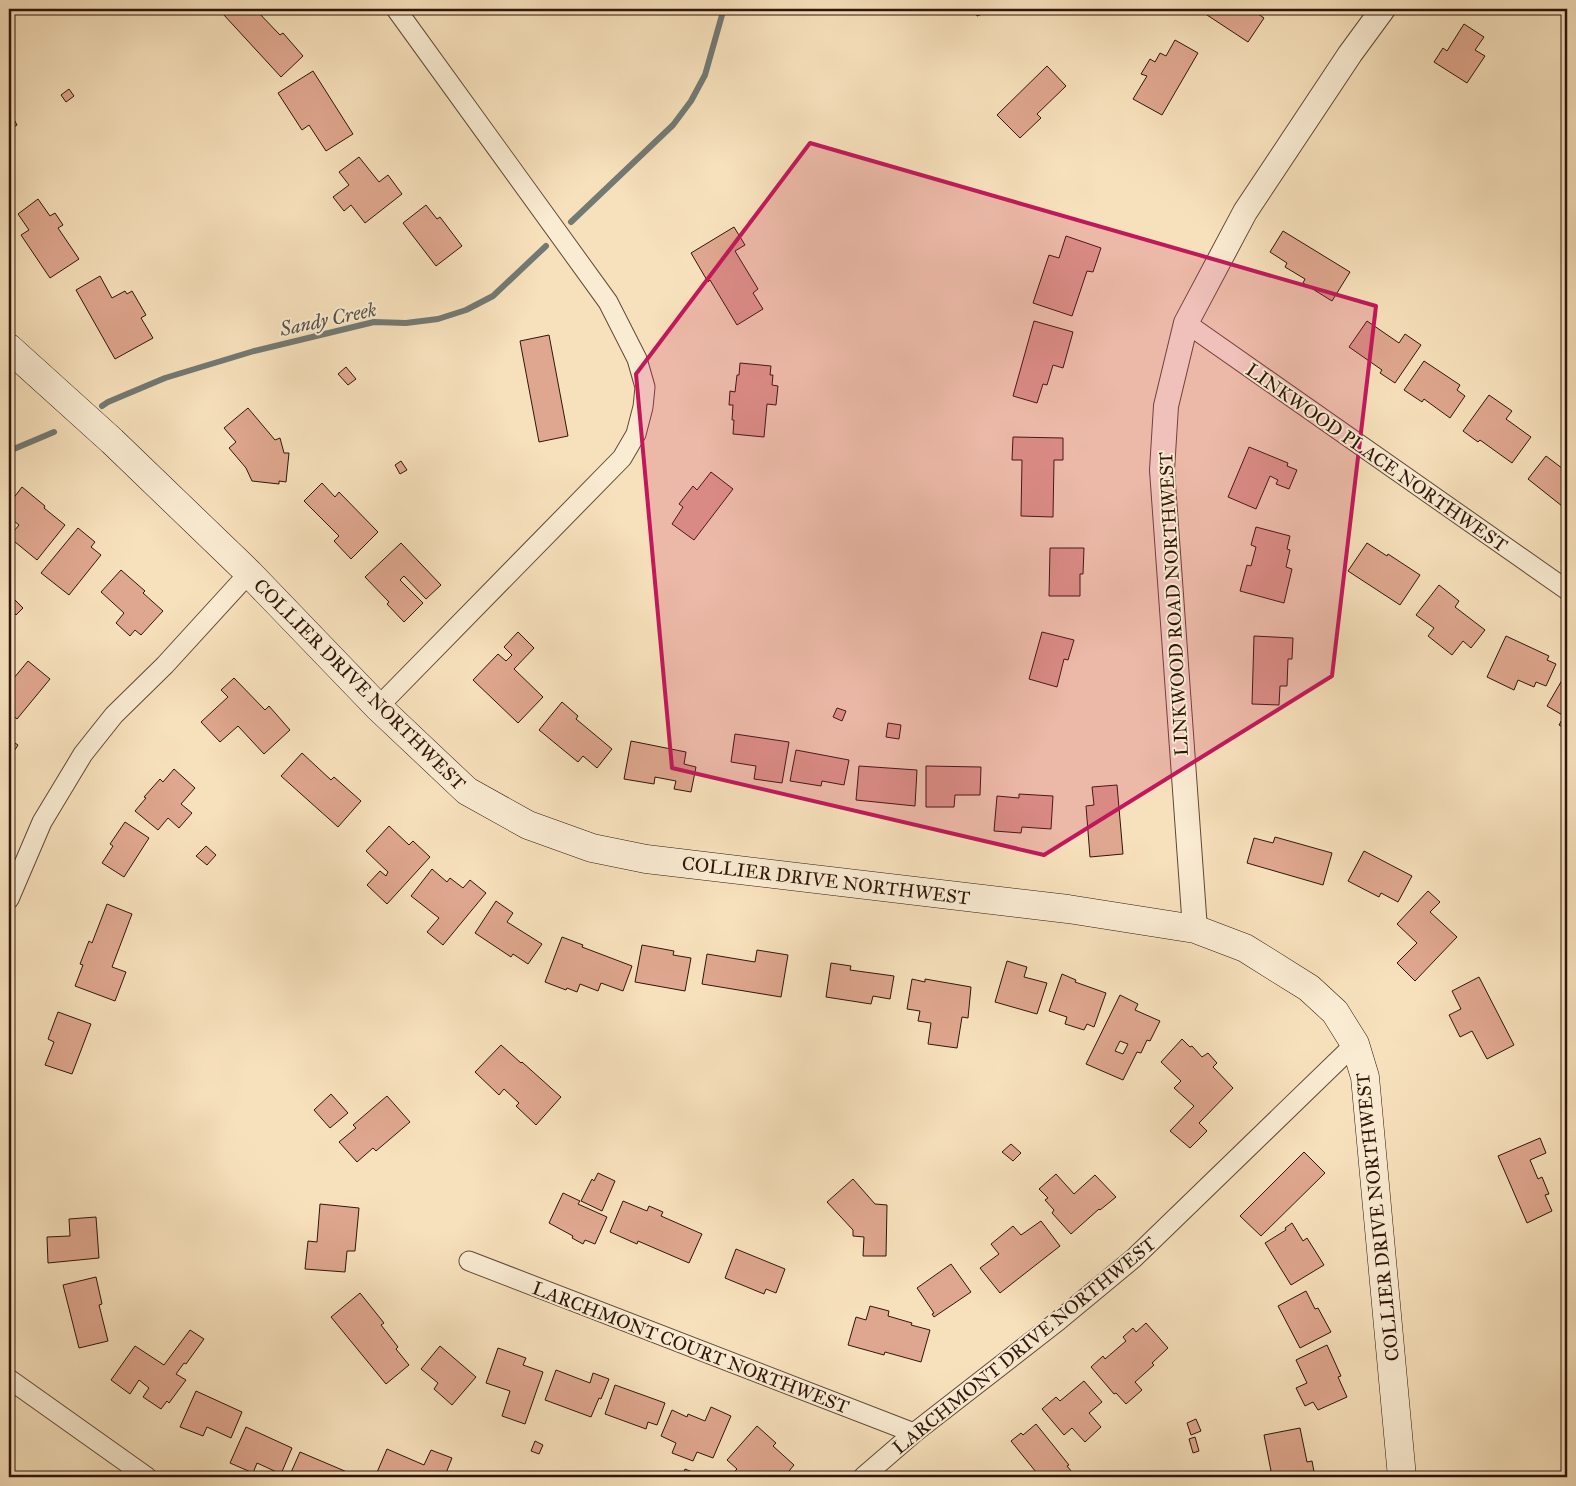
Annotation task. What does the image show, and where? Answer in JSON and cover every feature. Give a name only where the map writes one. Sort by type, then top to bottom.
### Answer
[{"type":"main road","name":"COLLIER DRIVE NORTHWEST","points":[[9,348],[112,441],[249,573],[378,707],[467,791],[528,825],[592,848],[646,859],[1068,909],[1195,929],[1245,948],[1309,988],[1335,1012],[1355,1044],[1365,1077],[1402,1477]]},
{"type":"street","points":[[378,707],[622,458],[636,434],[643,407],[645,387],[637,359],[608,302],[396,9]]},
{"type":"street","name":"LINKWOOD ROAD NORTHWEST","points":[[1195,929],[1162,470],[1166,406],[1186,323],[1245,212],[1350,54],[1383,9]]},
{"type":"street","name":"LINKWOOD PLACE NORTHWEST","points":[[1186,323],[1567,590]]},
{"type":"street","points":[[9,899],[42,822],[84,754],[114,715],[165,665],[249,573]]},
{"type":"street","name":"LARCHMONT DRIVE NORTHWEST","points":[[863,1477],[914,1433],[1058,1321],[1134,1258],[1355,1044]]},
{"type":"street","name":"LARCHMONT COURT NORTHWEST","points":[[469,1261],[914,1433]]},
{"type":"street","points":[[9,1379],[146,1477]]},
{"type":"highlighted area","points":[[810,143],[1376,306],[1332,676],[1044,855],[672,768],[636,374]]},
{"type":"building","points":[[228,9],[256,10],[280,35],[283,33],[303,56],[281,77],[223,14]]},
{"type":"building","points":[[974,9],[983,9],[985,13],[977,16]]},
{"type":"building","points":[[1207,9],[1251,9],[1264,18],[1248,42],[1204,13]]},
{"type":"building","points":[[1464,24],[1484,37],[1475,50],[1485,56],[1467,83],[1434,62],[1443,48],[1447,51]]},
{"type":"building","points":[[1175,40],[1198,53],[1162,115],[1133,99],[1147,76],[1141,74],[1150,59],[1155,62],[1160,53],[1166,56]]},
{"type":"building","points":[[1047,66],[1066,86],[1037,114],[1041,118],[1020,138],[997,115]]},
{"type":"building","points":[[313,71],[353,134],[326,151],[309,125],[302,130],[278,93]]},
{"type":"building","points":[[69,89],[74,96],[66,102],[61,95]]},
{"type":"building","points":[[9,110],[17,125],[9,130]]},
{"type":"building","points":[[359,157],[379,182],[388,175],[402,194],[365,223],[351,205],[344,211],[333,197],[349,185],[339,172]]},
{"type":"building","points":[[38,199],[50,216],[55,213],[63,225],[58,228],[79,259],[50,278],[21,235],[29,230],[18,214]]},
{"type":"building","points":[[426,205],[437,219],[440,217],[462,246],[436,266],[403,223]]},
{"type":"building","points":[[734,227],[745,245],[735,251],[758,289],[753,293],[763,309],[737,325],[691,253]]},
{"type":"building","points":[[1283,231],[1350,272],[1332,301],[1303,283],[1305,279],[1285,267],[1287,263],[1270,252]]},
{"type":"building","points":[[1066,236],[1101,248],[1093,272],[1087,271],[1072,316],[1033,303],[1049,255],[1059,258]]},
{"type":"building","points":[[100,276],[112,298],[125,291],[127,294],[132,291],[146,315],[141,318],[153,338],[115,359],[76,290]]},
{"type":"building","points":[[1034,321],[1073,332],[1063,368],[1053,365],[1047,385],[1043,384],[1037,403],[1013,396]]},
{"type":"building","points":[[1367,321],[1399,343],[1405,334],[1421,345],[1395,383],[1380,373],[1382,370],[1349,347]]},
{"type":"building","points":[[549,335],[568,436],[539,442],[520,341]]},
{"type":"building","points":[[1424,361],[1460,385],[1457,390],[1465,396],[1450,418],[1424,399],[1422,402],[1404,390]]},
{"type":"building","points":[[740,363],[771,366],[770,375],[773,375],[772,385],[778,386],[776,405],[767,404],[764,437],[733,434],[733,405],[729,405],[730,391],[735,392]]},
{"type":"building","points":[[346,367],[356,379],[348,385],[338,374]]},
{"type":"building","points":[[1489,395],[1512,411],[1506,419],[1531,437],[1512,463],[1480,440],[1478,442],[1463,431]]},
{"type":"building","points":[[248,408],[275,440],[280,438],[284,453],[289,453],[286,482],[279,481],[279,484],[252,481],[246,468],[229,448],[236,442],[224,428]]},
{"type":"building","points":[[1013,437],[1063,438],[1063,460],[1054,460],[1053,517],[1021,516],[1022,460],[1012,460]]},
{"type":"building","points":[[1249,447],[1288,463],[1287,466],[1297,470],[1289,489],[1276,484],[1278,480],[1270,476],[1256,509],[1228,497]]},
{"type":"building","points":[[1546,456],[1567,472],[1567,510],[1528,479]]},
{"type":"building","points":[[401,461],[407,470],[400,474],[395,465]]},
{"type":"building","points":[[711,472],[733,489],[694,540],[672,524],[683,507],[679,504],[693,486],[697,490]]},
{"type":"building","points":[[322,483],[335,497],[339,492],[378,532],[351,559],[334,541],[339,536],[304,501]]},
{"type":"building","points":[[22,487],[65,525],[37,560],[9,537],[19,525],[9,517],[9,504]]},
{"type":"building","points":[[1256,527],[1290,536],[1287,549],[1290,550],[1286,567],[1292,569],[1284,603],[1240,591],[1247,565],[1251,566],[1256,547],[1251,545]]},
{"type":"building","points":[[78,528],[95,542],[91,547],[101,555],[69,595],[41,573]]},
{"type":"building","points":[[401,543],[441,585],[426,599],[404,576],[400,580],[423,603],[404,622],[387,604],[389,602],[365,577]]},
{"type":"building","points":[[1367,543],[1420,575],[1400,605],[1348,571]]},
{"type":"building","points":[[1050,548],[1084,548],[1083,574],[1080,574],[1080,596],[1049,596]]},
{"type":"building","points":[[121,570],[145,591],[143,593],[163,611],[141,635],[135,630],[130,636],[116,623],[124,613],[101,592]]},
{"type":"building","points":[[1439,585],[1459,601],[1455,607],[1485,630],[1471,648],[1463,641],[1452,655],[1428,636],[1434,628],[1416,615]]},
{"type":"building","points":[[14,599],[23,608],[16,615],[9,607]]},
{"type":"building","points":[[518,632],[534,648],[514,669],[543,697],[518,723],[473,680],[498,654],[506,661],[512,655],[504,647]]},
{"type":"building","points":[[1042,632],[1074,640],[1068,660],[1064,659],[1057,687],[1029,679]]},
{"type":"building","points":[[1254,636],[1293,638],[1292,659],[1288,659],[1287,686],[1280,686],[1279,705],[1252,704]]},
{"type":"building","points":[[1506,636],[1549,656],[1547,660],[1556,664],[1546,686],[1536,682],[1534,687],[1518,680],[1514,690],[1487,677]]},
{"type":"building","points":[[28,661],[50,679],[17,719],[9,712],[9,684]]},
{"type":"building","points":[[1565,675],[1567,677],[1567,730],[1559,725],[1564,716],[1547,706]]},
{"type":"building","points":[[234,678],[265,710],[269,706],[290,730],[264,754],[238,726],[220,742],[201,722],[228,697],[221,690]]},
{"type":"building","points":[[562,702],[578,716],[576,719],[612,749],[597,768],[583,756],[578,762],[539,730]]},
{"type":"building","points":[[837,708],[846,711],[842,721],[833,717]]},
{"type":"building","points":[[888,723],[901,725],[899,739],[886,737]]},
{"type":"building","points":[[735,734],[789,742],[782,783],[754,779],[756,766],[731,762]]},
{"type":"building","points":[[9,739],[18,745],[9,759]]},
{"type":"building","points":[[631,741],[686,752],[684,764],[696,767],[691,792],[674,789],[676,781],[655,777],[654,784],[624,779]]},
{"type":"building","points":[[796,750],[849,760],[844,785],[822,781],[821,786],[790,781]]},
{"type":"building","points":[[302,753],[331,780],[334,777],[361,801],[338,827],[281,776]]},
{"type":"building","points":[[859,766],[917,770],[915,806],[856,800]]},
{"type":"building","points":[[926,766],[981,767],[980,795],[955,795],[954,807],[926,807]]},
{"type":"building","points":[[174,769],[195,788],[181,804],[192,813],[179,828],[168,818],[158,830],[135,811],[146,798],[144,797],[160,779],[163,782]]},
{"type":"building","points":[[1117,785],[1123,854],[1090,857],[1086,806],[1094,805],[1092,787]]},
{"type":"building","points":[[1019,794],[1053,796],[1051,829],[1022,827],[1021,833],[994,831],[997,796],[1019,798]]},
{"type":"building","points":[[125,822],[149,838],[124,877],[102,863],[113,846],[110,844]]},
{"type":"building","points":[[389,826],[409,845],[413,841],[430,857],[387,904],[367,885],[380,871],[386,876],[388,872],[366,851]]},
{"type":"building","points":[[1275,837],[1332,853],[1323,885],[1247,863],[1254,838],[1273,843]]},
{"type":"building","points":[[206,846],[216,855],[207,865],[196,856]]},
{"type":"building","points":[[1364,851],[1412,876],[1398,902],[1381,893],[1379,897],[1348,881]]},
{"type":"building","points":[[432,869],[447,882],[450,878],[463,888],[470,880],[486,893],[443,945],[427,932],[439,918],[411,896]]},
{"type":"building","points":[[1428,891],[1440,902],[1430,912],[1457,937],[1415,981],[1397,963],[1417,943],[1397,924]]},
{"type":"building","points":[[496,901],[513,913],[507,922],[542,944],[528,964],[513,954],[511,957],[475,933]]},
{"type":"building","points":[[107,904],[132,914],[112,967],[126,972],[115,1001],[75,986],[83,965],[80,964],[89,941],[92,943]]},
{"type":"building","points":[[562,937],[583,945],[582,947],[632,966],[623,991],[601,983],[598,991],[580,984],[577,992],[545,982]]},
{"type":"building","points":[[642,945],[674,951],[673,955],[691,958],[685,991],[635,982]]},
{"type":"building","points":[[757,950],[788,955],[781,997],[702,984],[707,954],[755,962]]},
{"type":"building","points":[[1007,961],[1027,967],[1024,977],[1047,983],[1037,1014],[995,1002]]},
{"type":"building","points":[[831,963],[851,966],[850,970],[894,976],[890,999],[873,996],[871,1004],[826,997]]},
{"type":"building","points":[[1062,974],[1076,980],[1075,982],[1106,993],[1094,1027],[1087,1024],[1084,1030],[1065,1024],[1067,1017],[1049,1011]]},
{"type":"building","points":[[1479,977],[1514,1045],[1487,1059],[1472,1031],[1460,1037],[1449,1015],[1461,1009],[1452,991]]},
{"type":"building","points":[[912,979],[925,982],[925,979],[971,987],[968,1018],[962,1017],[957,1048],[928,1044],[931,1023],[918,1021],[920,1011],[907,1009]]},
{"type":"building","points":[[1120,995],[1138,1004],[1135,1010],[1160,1021],[1150,1041],[1147,1040],[1141,1053],[1137,1052],[1123,1080],[1086,1064]],"holes":[[[1120,1041],[1128,1044],[1123,1054],[1115,1051]]]},
{"type":"building","points":[[58,1012],[91,1024],[72,1074],[45,1065],[54,1042],[48,1039]]},
{"type":"building","points":[[1182,1039],[1202,1057],[1208,1053],[1217,1063],[1213,1067],[1233,1088],[1199,1123],[1207,1131],[1190,1148],[1170,1131],[1194,1106],[1174,1088],[1181,1081],[1161,1062]]},
{"type":"building","points":[[501,1045],[561,1097],[536,1125],[516,1106],[519,1103],[504,1089],[499,1095],[475,1072]]},
{"type":"building","points":[[331,1094],[348,1113],[330,1128],[314,1110]]},
{"type":"building","points":[[387,1096],[410,1122],[376,1151],[373,1148],[357,1162],[339,1142],[356,1128],[353,1125]]},
{"type":"building","points":[[1540,1138],[1546,1153],[1530,1160],[1538,1179],[1542,1177],[1549,1194],[1545,1195],[1552,1211],[1527,1223],[1498,1156]]},
{"type":"building","points":[[1011,1144],[1021,1153],[1013,1161],[1002,1152]]},
{"type":"building","points":[[1304,1152],[1325,1173],[1261,1236],[1240,1216]]},
{"type":"building","points":[[598,1173],[615,1181],[602,1211],[581,1201],[592,1179],[594,1181]]},
{"type":"building","points":[[1056,1174],[1074,1194],[1095,1175],[1116,1197],[1099,1209],[1071,1234],[1052,1213],[1054,1210],[1045,1200],[1048,1198],[1039,1189]]},
{"type":"building","points":[[853,1179],[875,1204],[887,1205],[886,1256],[863,1256],[864,1237],[853,1236],[853,1230],[827,1202]]},
{"type":"building","points":[[563,1193],[580,1201],[578,1204],[607,1217],[595,1244],[585,1240],[583,1244],[572,1238],[573,1236],[549,1223]]},
{"type":"building","points":[[623,1201],[647,1211],[649,1206],[663,1212],[661,1216],[702,1234],[689,1263],[638,1241],[637,1244],[610,1232]]},
{"type":"building","points":[[320,1204],[359,1208],[355,1251],[347,1251],[345,1272],[305,1269],[308,1241],[317,1242]]},
{"type":"building","points":[[96,1217],[99,1258],[48,1263],[47,1237],[70,1236],[69,1219]]},
{"type":"building","points":[[1041,1221],[1060,1246],[1000,1293],[980,1268],[999,1254],[991,1244],[1013,1226],[1021,1235]]},
{"type":"building","points":[[1292,1223],[1303,1241],[1307,1238],[1324,1265],[1291,1285],[1265,1243],[1286,1230],[1285,1228]]},
{"type":"building","points":[[736,1249],[785,1269],[776,1293],[766,1289],[764,1294],[725,1278]]},
{"type":"building","points":[[951,1264],[971,1292],[934,1317],[932,1314],[934,1313],[917,1288]]},
{"type":"building","points":[[96,1277],[102,1304],[99,1305],[108,1341],[79,1348],[63,1285]]},
{"type":"building","points":[[1306,1291],[1315,1309],[1318,1308],[1331,1332],[1300,1348],[1278,1306]]},
{"type":"building","points":[[360,1293],[384,1323],[381,1325],[409,1365],[386,1384],[331,1317]]},
{"type":"building","points":[[870,1306],[889,1311],[888,1316],[930,1330],[921,1362],[885,1352],[884,1355],[848,1345],[856,1317],[866,1320]]},
{"type":"building","points":[[1146,1323],[1168,1348],[1152,1363],[1154,1365],[1135,1382],[1142,1390],[1126,1404],[1116,1393],[1114,1394],[1091,1367],[1103,1356],[1105,1359],[1126,1341],[1123,1337],[1133,1328],[1136,1332]]},
{"type":"building","points":[[190,1330],[204,1339],[186,1364],[184,1363],[176,1374],[186,1380],[169,1403],[167,1401],[161,1409],[143,1397],[149,1388],[139,1380],[130,1394],[111,1380],[135,1346],[164,1365]]},
{"type":"building","points":[[1327,1345],[1341,1376],[1338,1377],[1347,1397],[1318,1410],[1313,1402],[1305,1406],[1296,1388],[1307,1383],[1296,1360]]},
{"type":"building","points":[[440,1346],[476,1377],[452,1405],[434,1389],[438,1383],[421,1369]]},
{"type":"building","points":[[498,1348],[526,1358],[523,1365],[543,1372],[525,1424],[502,1416],[510,1391],[486,1383]]},
{"type":"building","points":[[556,1370],[590,1383],[593,1373],[609,1379],[591,1417],[545,1400]]},
{"type":"building","points":[[1084,1381],[1102,1402],[1089,1413],[1101,1427],[1085,1442],[1072,1428],[1064,1435],[1042,1409],[1056,1397],[1060,1401]]},
{"type":"building","points":[[615,1385],[665,1403],[657,1425],[648,1422],[646,1429],[605,1414]]},
{"type":"building","points":[[196,1391],[242,1412],[231,1438],[207,1427],[203,1436],[180,1427]]},
{"type":"building","points":[[711,1407],[731,1416],[713,1458],[697,1452],[693,1461],[672,1453],[676,1443],[661,1436],[672,1410],[687,1417],[688,1414],[705,1421]]},
{"type":"building","points":[[1196,1419],[1201,1431],[1191,1435],[1187,1423]]},
{"type":"building","points":[[1036,1424],[1069,1465],[1067,1466],[1076,1477],[1040,1477],[1011,1441],[1021,1433],[1023,1435]]},
{"type":"building","points":[[757,1426],[776,1443],[773,1446],[794,1465],[784,1477],[740,1477],[734,1472],[737,1469],[727,1460]]},
{"type":"building","points":[[246,1427],[292,1448],[281,1474],[257,1463],[253,1473],[230,1463]]},
{"type":"building","points":[[1300,1428],[1307,1462],[1312,1461],[1315,1477],[1264,1477],[1264,1473],[1271,1471],[1264,1435]]},
{"type":"building","points":[[1195,1437],[1199,1451],[1193,1453],[1189,1439]]},
{"type":"building","points":[[535,1441],[543,1445],[539,1454],[531,1451]]},
{"type":"building","points":[[387,1449],[424,1465],[431,1450],[452,1458],[446,1473],[457,1477],[375,1477]]},
{"type":"building","points":[[300,1452],[347,1472],[345,1477],[289,1477]]},
{"type":"building","points":[[685,1469],[702,1476],[682,1477]]},
{"type":"waterway","name":"Sandy Creek","points":[[571,222],[673,125],[691,101],[705,75],[725,9]]},
{"type":"waterway","name":"Sandy Creek","points":[[102,406],[165,378],[254,351],[374,322],[406,323],[438,319],[466,310],[493,296],[546,246]]},
{"type":"waterway","name":"Sandy Creek","points":[[9,451],[54,432]]}]
